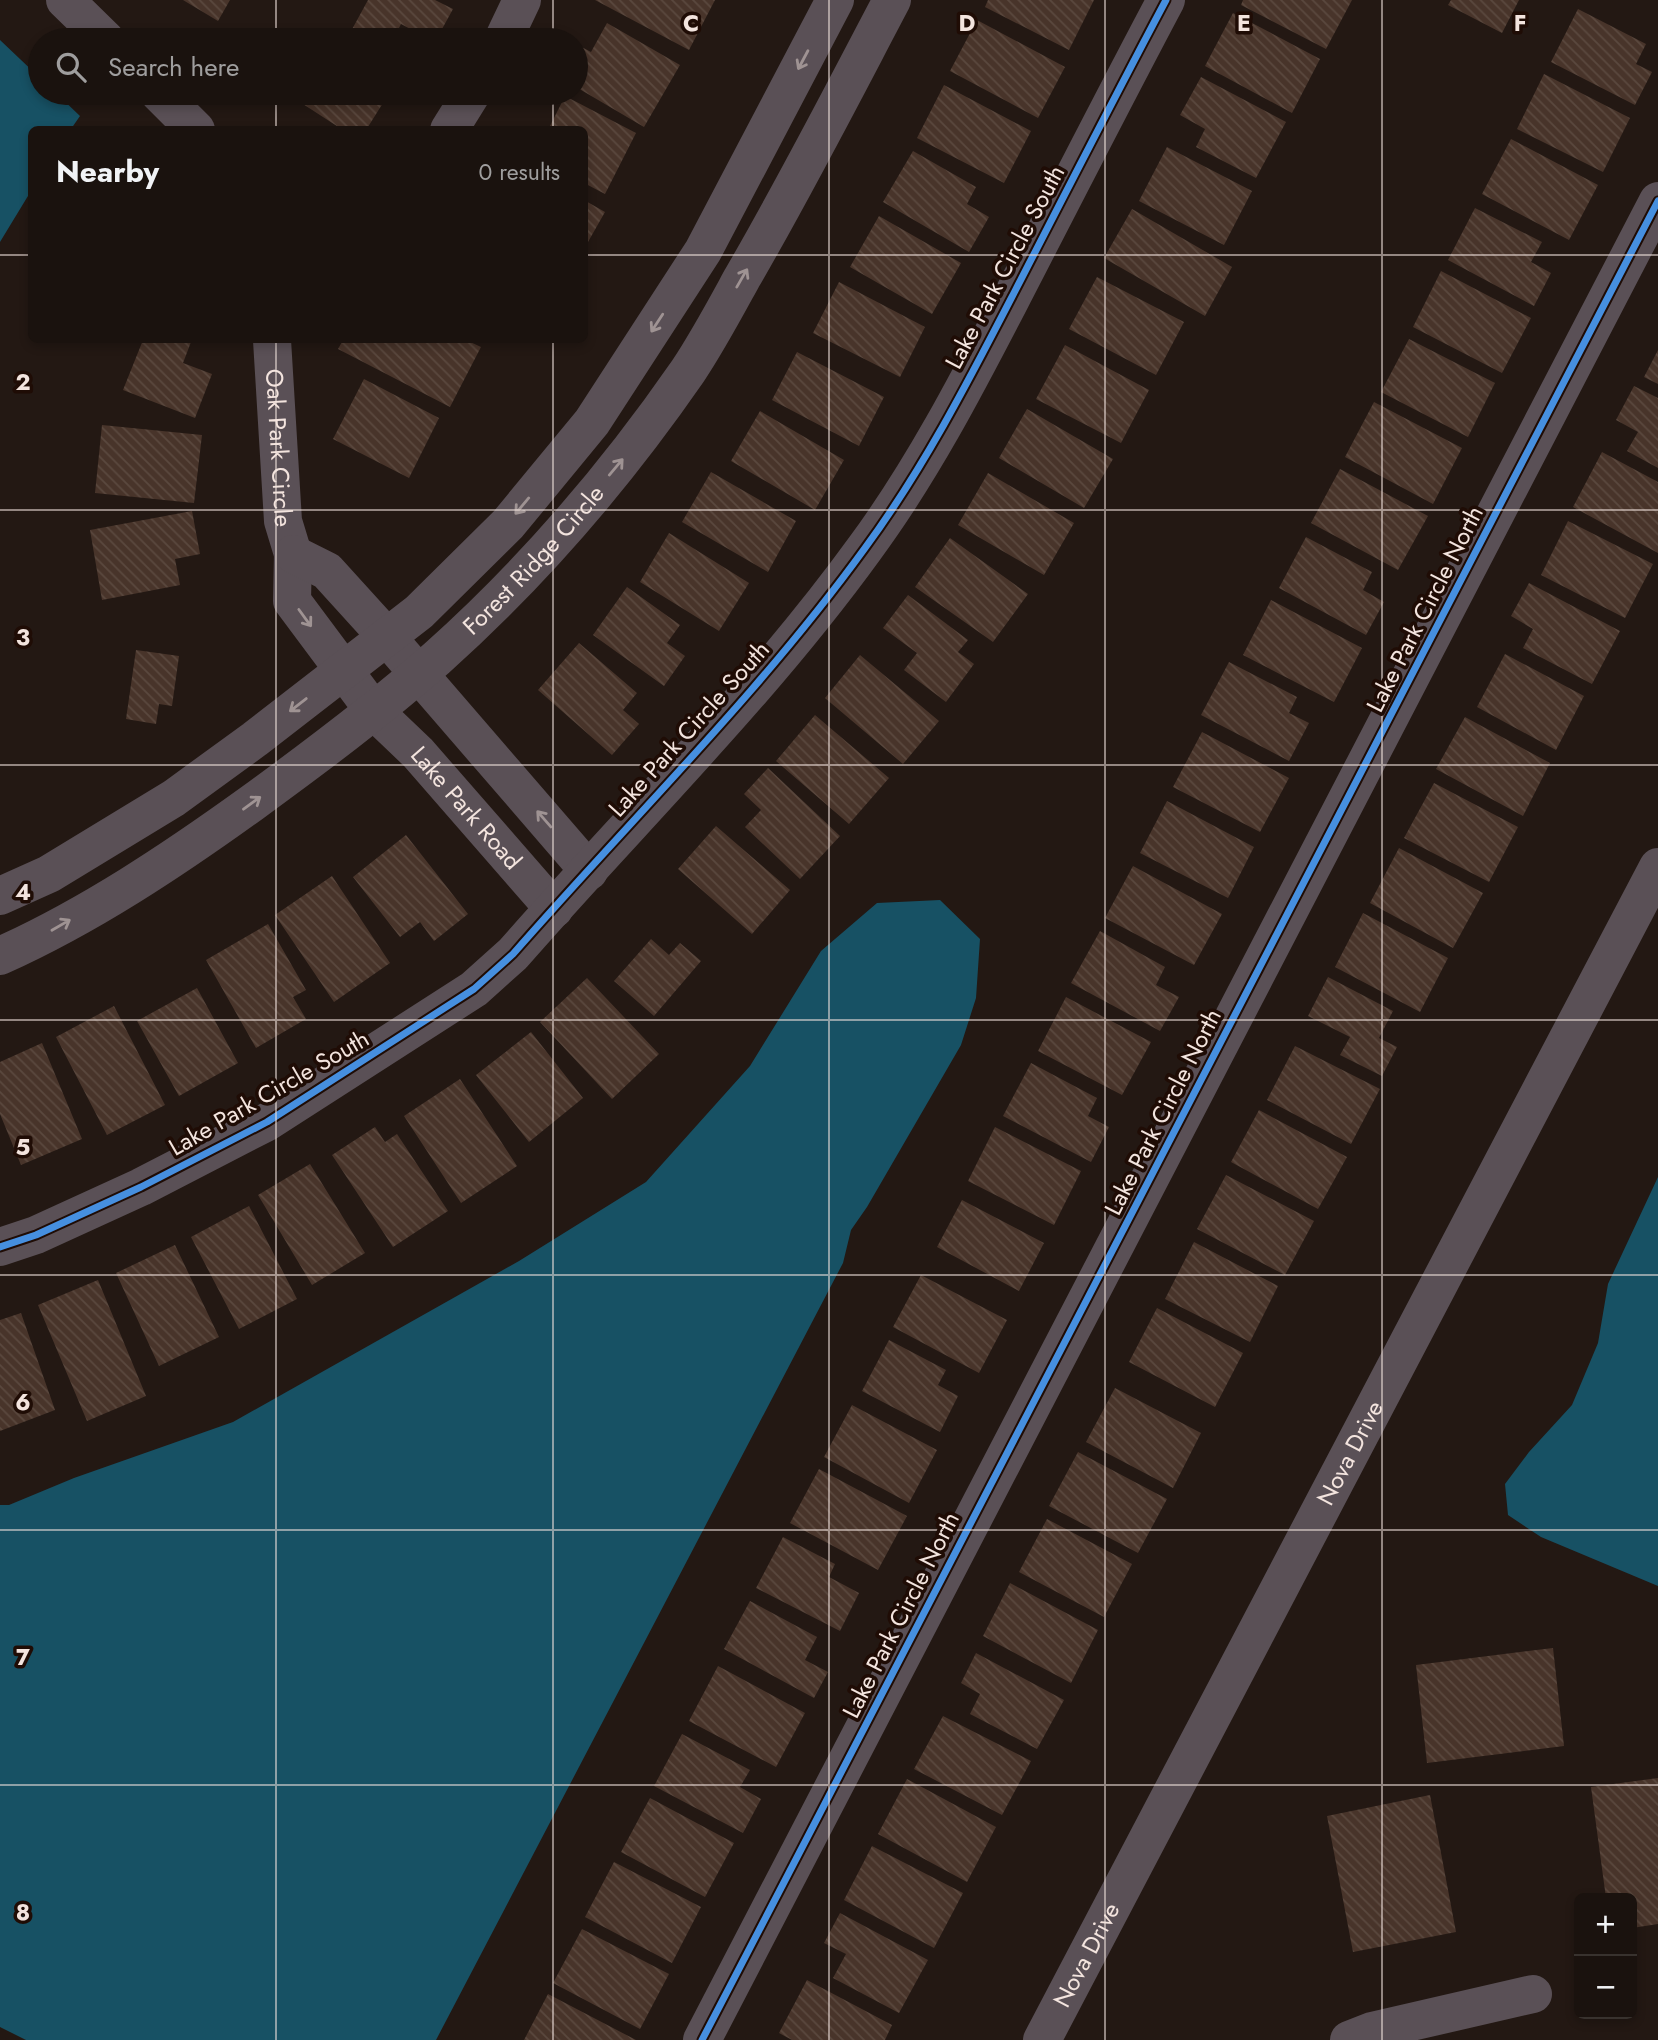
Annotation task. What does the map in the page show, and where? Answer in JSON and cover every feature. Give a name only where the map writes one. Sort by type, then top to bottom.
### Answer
[{"type":"street","points":[[65,0],[94,28]]},
{"type":"street","points":[[509,28],[522,0]]},
{"type":"street","name":"Forest Ridge Circle","points":[[0,896],[49,874],[174,798],[419,612],[508,524],[592,422],[703,251],[835,0]]},
{"type":"street","name":"Forest Ridge Circle","points":[[0,956],[33,942],[132,884],[330,747],[418,675],[558,537],[622,460],[690,368],[788,200],[892,0]]},
{"type":"street","name":"Lake Park Circle South","points":[[0,1247],[36,1235],[141,1187],[267,1122],[474,989],[513,954],[734,711],[803,630],[867,546],[929,449],[989,342],[1166,0]]},
{"type":"street","points":[[171,105],[192,126]]},
{"type":"street","points":[[451,126],[465,105]]},
{"type":"street","name":"Lake Park Circle North","points":[[702,2040],[1658,201]]},
{"type":"street","name":"Oak Park Circle","points":[[272,343],[283,521],[293,554],[292,601],[374,710]]},
{"type":"street","name":"Oak Park Circle","points":[[293,554],[327,571],[418,675]]},
{"type":"street","name":"Lake Park Road","points":[[418,675],[589,871]]},
{"type":"street","name":"Lake Park Road","points":[[374,710],[418,753],[554,909]]},
{"type":"street","name":"Nova Drive","points":[[1042,2040],[1658,867]]},
{"type":"street","points":[[1349,2040],[1372,2031],[1533,1994]]},
{"type":"water","points":[[0,40],[28,67],[28,105],[69,105],[80,116],[73,126],[28,126],[28,196],[0,242]]},
{"type":"water","points":[[940,900],[980,939],[976,998],[961,1045],[851,1230],[843,1263],[436,2040],[26,2040],[0,2027],[0,1505],[9,1505],[74,1478],[233,1422],[519,1261],[646,1182],[750,1066],[821,951],[877,903]]},
{"type":"water","points":[[1658,1177],[1658,1586],[1541,1537],[1508,1515],[1505,1484],[1529,1452],[1572,1405],[1598,1343],[1608,1284]]},
{"type":"building","points":[[183,0],[230,0],[218,21]]},
{"type":"building","points":[[368,0],[435,0],[453,9],[443,28],[408,28],[401,24],[399,28],[353,28]]},
{"type":"building","points":[[595,0],[715,0],[689,50]]},
{"type":"building","points":[[988,0],[1094,0],[1069,50],[985,7]]},
{"type":"building","points":[[1243,0],[1352,0],[1326,49],[1241,5]]},
{"type":"building","points":[[1451,0],[1519,0],[1502,33],[1448,5]]},
{"type":"building","points":[[1578,9],[1646,44],[1636,64],[1652,72],[1635,105],[1551,62]]},
{"type":"building","points":[[1233,13],[1320,59],[1292,113],[1205,66]]},
{"type":"building","points":[[977,20],[1065,67],[1038,118],[950,71]]},
{"type":"building","points":[[607,23],[680,65],[644,127],[588,94],[588,50],[591,52]]},
{"type":"building","points":[[1544,74],[1630,118],[1603,172],[1517,129]]},
{"type":"building","points":[[1201,77],[1286,122],[1256,178],[1196,147],[1205,129],[1180,115]]},
{"type":"building","points":[[944,85],[1031,131],[1004,183],[917,138]]},
{"type":"building","points":[[304,105],[382,105],[369,126],[337,126]]},
{"type":"building","points":[[560,105],[582,105],[636,133],[605,194],[588,185],[588,126],[550,126]]},
{"type":"building","points":[[1511,139],[1598,185],[1569,240],[1482,194]]},
{"type":"building","points":[[1167,147],[1252,191],[1224,245],[1139,201]]},
{"type":"building","points":[[913,151],[976,187],[967,204],[989,217],[969,252],[883,202]]},
{"type":"building","points":[[588,202],[605,212],[588,242]]},
{"type":"building","points":[[1475,208],[1542,242],[1531,262],[1551,273],[1534,306],[1448,260]]},
{"type":"building","points":[[1132,209],[1232,267],[1205,316],[1104,258]]},
{"type":"building","points":[[879,216],[961,263],[932,314],[850,267]]},
{"type":"building","points":[[1441,271],[1531,318],[1502,373],[1413,327]]},
{"type":"building","points":[[1097,277],[1184,322],[1156,375],[1069,329]]},
{"type":"building","points":[[839,282],[925,327],[900,377],[813,333]]},
{"type":"building","points":[[1409,339],[1495,383],[1468,437],[1381,392]]},
{"type":"building","points":[[142,343],[191,343],[183,363],[212,374],[195,418],[123,390]]},
{"type":"building","points":[[341,343],[472,343],[481,347],[450,407],[338,349]]},
{"type":"building","points":[[1065,345],[1149,390],[1121,443],[1036,399]]},
{"type":"building","points":[[1658,350],[1658,384],[1644,377]]},
{"type":"building","points":[[797,352],[884,397],[859,446],[772,400]]},
{"type":"building","points":[[364,379],[439,418],[409,478],[333,439]]},
{"type":"building","points":[[1634,386],[1658,398],[1658,468],[1627,451],[1638,432],[1616,420]]},
{"type":"building","points":[[1374,402],[1462,448],[1433,504],[1345,457]]},
{"type":"building","points":[[1027,409],[1113,459],[1084,508],[999,458]]},
{"type":"building","points":[[760,411],[844,460],[815,510],[731,461]]},
{"type":"building","points":[[102,425],[202,435],[194,503],[95,493]]},
{"type":"building","points":[[1602,452],[1658,482],[1658,553],[1573,507]]},
{"type":"building","points":[[1340,469],[1428,516],[1398,570],[1311,523]]},
{"type":"building","points":[[711,472],[796,521],[768,572],[682,522]]},
{"type":"building","points":[[988,473],[1074,523],[1044,575],[958,525]]},
{"type":"building","points":[[192,511],[200,554],[175,559],[180,585],[102,600],[90,530]]},
{"type":"building","points":[[1568,521],[1653,564],[1625,618],[1541,575]]},
{"type":"building","points":[[669,533],[749,583],[719,631],[640,582]]},
{"type":"building","points":[[1306,537],[1372,572],[1363,590],[1384,602],[1366,635],[1279,588]]},
{"type":"building","points":[[950,538],[1028,594],[993,642],[915,587]]},
{"type":"building","points":[[1529,583],[1620,631],[1592,684],[1523,648],[1533,629],[1511,616]]},
{"type":"building","points":[[627,587],[680,625],[667,643],[685,656],[664,686],[593,635]]},
{"type":"building","points":[[908,595],[968,640],[958,652],[974,664],[946,702],[904,670],[917,653],[883,628]]},
{"type":"building","points":[[1271,600],[1362,648],[1334,702],[1243,655]]},
{"type":"building","points":[[579,643],[637,693],[623,710],[639,724],[612,755],[538,690]]},
{"type":"building","points":[[136,650],[179,656],[172,706],[159,704],[156,724],[126,719]]},
{"type":"building","points":[[1505,654],[1584,696],[1556,750],[1477,707]]},
{"type":"building","points":[[860,655],[939,721],[903,764],[825,698]]},
{"type":"building","points":[[1229,662],[1297,697],[1289,713],[1309,723],[1289,761],[1201,715]]},
{"type":"building","points":[[815,715],[889,778],[849,824],[776,761]]},
{"type":"building","points":[[1465,717],[1550,763],[1523,816],[1436,769]]},
{"type":"building","points":[[1202,732],[1289,778],[1260,832],[1173,787]]},
{"type":"building","points":[[768,768],[840,836],[800,879],[745,827],[761,810],[744,794]]},
{"type":"building","points":[[1434,783],[1518,827],[1489,882],[1404,838]]},
{"type":"building","points":[[1167,801],[1254,847],[1228,898],[1140,853]]},
{"type":"building","points":[[716,826],[790,890],[752,934],[678,869]]},
{"type":"building","points":[[406,835],[468,914],[434,941],[420,922],[400,937],[353,877]]},
{"type":"building","points":[[1399,848],[1483,893],[1453,948],[1370,903]]},
{"type":"building","points":[[1133,866],[1222,914],[1194,965],[1105,918]]},
{"type":"building","points":[[332,876],[390,963],[334,1002],[275,915]]},
{"type":"building","points":[[1363,913],[1448,958],[1420,1012],[1335,967]]},
{"type":"building","points":[[268,924],[306,990],[293,997],[306,1019],[256,1048],[206,960]]},
{"type":"building","points":[[1100,931],[1165,967],[1156,985],[1179,997],[1160,1031],[1071,983]]},
{"type":"building","points":[[651,939],[669,955],[680,943],[701,961],[654,1016],[614,981]]},
{"type":"building","points":[[1328,977],[1393,1011],[1379,1038],[1397,1047],[1382,1076],[1340,1055],[1350,1037],[1308,1016]]},
{"type":"building","points":[[587,978],[659,1054],[612,1099],[540,1022]]},
{"type":"building","points":[[197,988],[238,1063],[179,1096],[137,1021]]},
{"type":"building","points":[[1066,997],[1151,1042],[1122,1095],[1038,1051]]},
{"type":"building","points":[[114,1006],[165,1105],[107,1135],[56,1037]]},
{"type":"building","points":[[531,1032],[583,1098],[529,1142],[476,1075]]},
{"type":"building","points":[[42,1043],[82,1139],[21,1165],[0,1114],[0,1062]]},
{"type":"building","points":[[1295,1046],[1380,1089],[1351,1144],[1267,1100]]},
{"type":"building","points":[[1031,1063],[1097,1098],[1088,1116],[1109,1127],[1091,1162],[1003,1116]]},
{"type":"building","points":[[460,1079],[517,1166],[461,1203],[404,1116]]},
{"type":"building","points":[[1259,1110],[1347,1157],[1318,1209],[1231,1162]]},
{"type":"building","points":[[375,1127],[385,1142],[397,1134],[448,1211],[393,1247],[332,1155]]},
{"type":"building","points":[[995,1127],[1081,1171],[1054,1225],[968,1181]]},
{"type":"building","points":[[310,1164],[365,1253],[312,1285],[258,1195]]},
{"type":"building","points":[[1226,1175],[1314,1221],[1285,1275],[1197,1229]]},
{"type":"building","points":[[962,1200],[1044,1243],[1019,1291],[937,1247]]},
{"type":"building","points":[[249,1206],[297,1299],[239,1329],[191,1237]]},
{"type":"building","points":[[1194,1242],[1278,1286],[1250,1342],[1165,1299]]},
{"type":"building","points":[[175,1245],[219,1337],[159,1366],[116,1273]]},
{"type":"building","points":[[921,1275],[1007,1320],[979,1373],[893,1327]]},
{"type":"building","points":[[98,1280],[146,1396],[87,1421],[38,1305]]},
{"type":"building","points":[[1157,1308],[1243,1353],[1215,1407],[1129,1362]]},
{"type":"building","points":[[21,1313],[55,1410],[0,1431],[0,1320]]},
{"type":"building","points":[[889,1340],[946,1370],[938,1385],[958,1396],[940,1432],[862,1391]]},
{"type":"building","points":[[1115,1388],[1201,1433],[1173,1488],[1086,1442]]},
{"type":"building","points":[[852,1405],[937,1450],[909,1503],[824,1457]]},
{"type":"building","points":[[1078,1452],[1167,1499],[1138,1553],[1049,1506]]},
{"type":"building","points":[[819,1469],[907,1516],[878,1570],[790,1523]]},
{"type":"building","points":[[1047,1519],[1132,1564],[1104,1617],[1019,1572]]},
{"type":"building","points":[[783,1537],[835,1564],[829,1577],[859,1593],[840,1631],[756,1588]]},
{"type":"building","points":[[1010,1583],[1098,1630],[1071,1683],[983,1636]]},
{"type":"building","points":[[750,1601],[817,1637],[805,1660],[828,1672],[814,1698],[724,1649]]},
{"type":"building","points":[[1553,1648],[1564,1746],[1427,1763],[1416,1665]]},
{"type":"building","points":[[976,1653],[1064,1700],[1037,1749],[970,1714],[980,1694],[961,1683]]},
{"type":"building","points":[[718,1666],[805,1713],[776,1767],[689,1721]]},
{"type":"building","points":[[943,1716],[1031,1761],[1002,1815],[914,1769]]},
{"type":"building","points":[[682,1734],[750,1770],[740,1787],[761,1799],[743,1833],[654,1786]]},
{"type":"building","points":[[1658,1778],[1658,1924],[1637,1927],[1637,1893],[1605,1893],[1591,1787]]},
{"type":"building","points":[[907,1779],[996,1827],[967,1882],[878,1834]]},
{"type":"building","points":[[1430,1795],[1456,1932],[1353,1952],[1327,1816]]},
{"type":"building","points":[[650,1798],[734,1843],[705,1897],[621,1852]]},
{"type":"building","points":[[872,1846],[963,1893],[934,1948],[844,1900]]},
{"type":"building","points":[[614,1862],[701,1907],[672,1963],[585,1917]]},
{"type":"building","points":[[840,1913],[928,1960],[899,2013],[833,1978],[846,1954],[824,1943]]},
{"type":"building","points":[[582,1929],[669,1974],[640,2029],[553,1983]]},
{"type":"building","points":[[807,1980],[892,2025],[885,2040],[792,2040],[779,2033]]},
{"type":"building","points":[[548,1994],[636,2040],[524,2040]]},
{"type":"cycle path","points":[[0,1247],[36,1235],[141,1187],[267,1122],[474,989],[513,954],[739,705],[825,602],[887,518],[963,389],[1166,0]]},
{"type":"cycle path","points":[[702,2040],[1658,201]]}]
